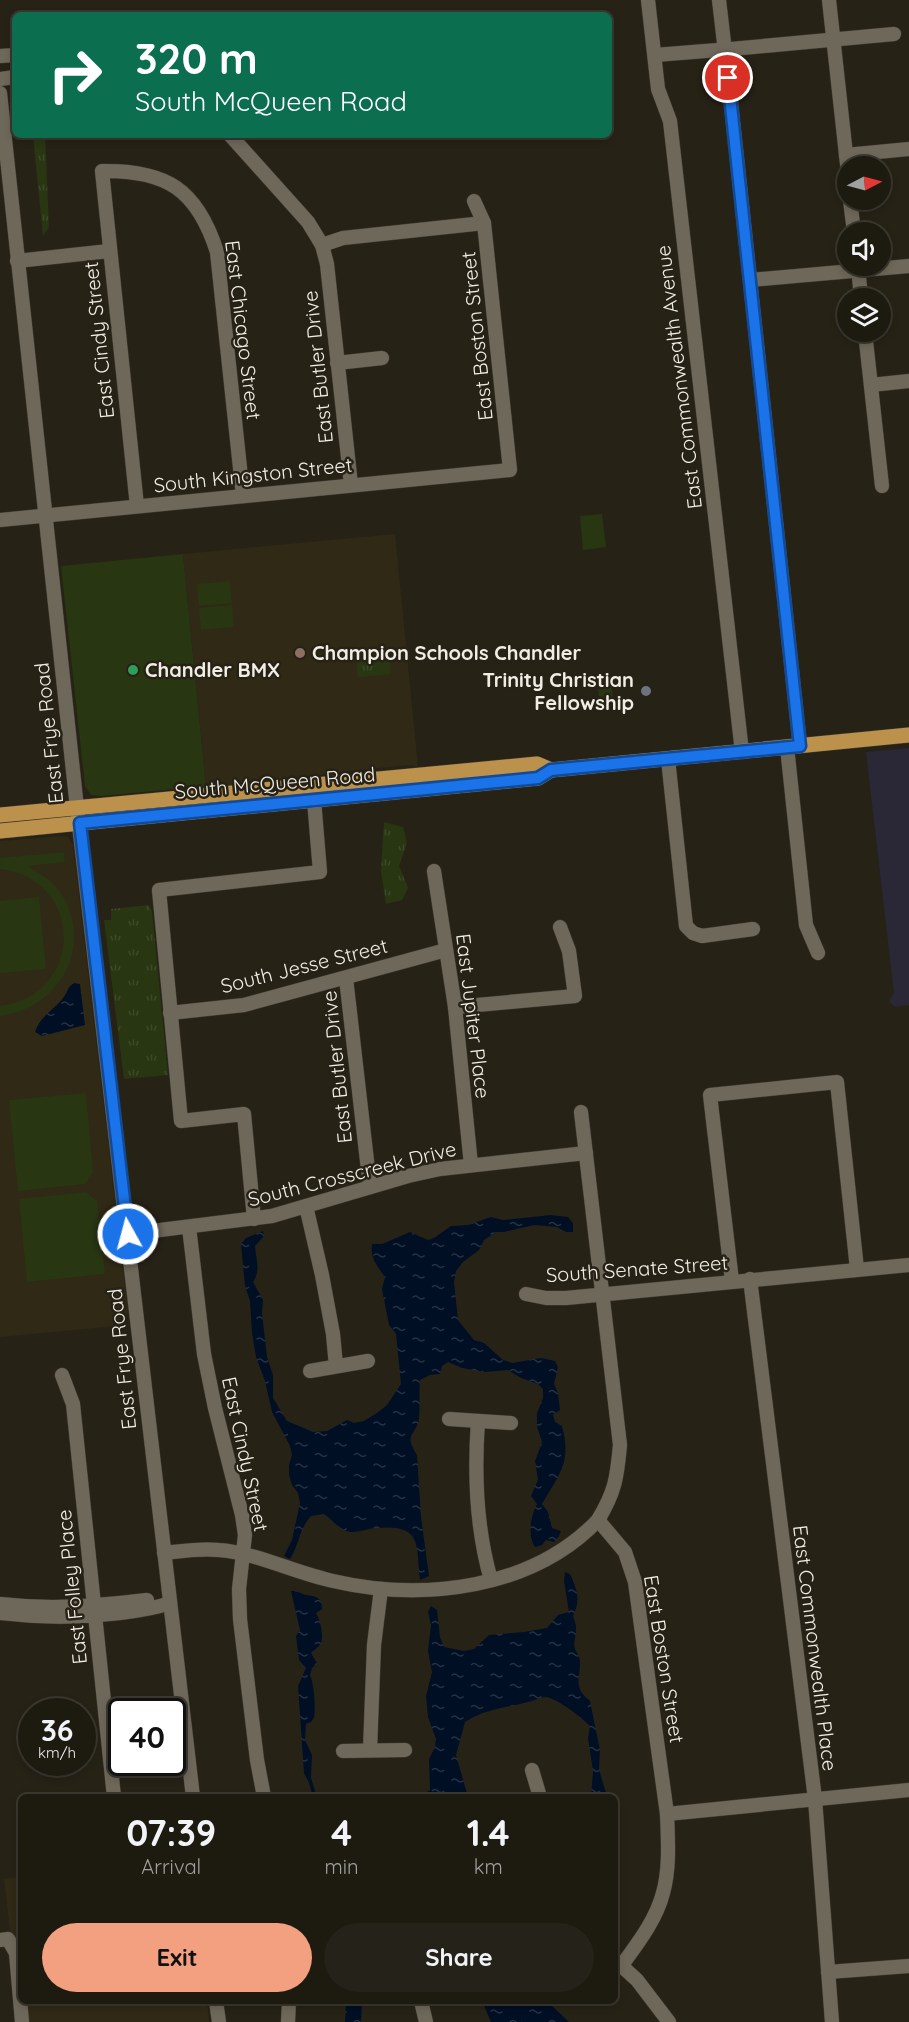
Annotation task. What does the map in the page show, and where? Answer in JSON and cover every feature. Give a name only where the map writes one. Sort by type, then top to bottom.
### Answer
[{"type":"main road","name":"South McQueen Road","points":[[0,815],[78,815],[313,793],[538,778],[551,770],[909,735]]},
{"type":"main road","name":"South McQueen Road","points":[[0,831],[78,815]]},
{"type":"street","name":"East Commonwealth Avenue","points":[[648,0],[658,89],[670,121],[742,752]]},
{"type":"street","points":[[719,0],[750,280],[794,747],[806,925],[818,953]]},
{"type":"street","points":[[829,0],[846,155],[909,149]]},
{"type":"street","points":[[655,55],[894,34]]},
{"type":"street","name":"East Frye Road","points":[[0,93],[78,815],[193,1794]]},
{"type":"street","points":[[233,138],[308,222],[322,244],[343,238],[484,223]]},
{"type":"street","name":"East Cindy Street","points":[[102,171],[137,506]]},
{"type":"street","name":"East Chicago Street","points":[[102,171],[142,172],[162,179],[198,208],[210,231],[217,252],[243,496]]},
{"type":"street","name":"East Boston Street","points":[[474,201],[484,223],[510,470]]},
{"type":"street","name":"East Butler Drive","points":[[322,244],[327,264],[351,485]]},
{"type":"street","points":[[17,261],[109,251]]},
{"type":"street","points":[[891,267],[909,266]]},
{"type":"street","points":[[750,280],[837,270]]},
{"type":"street","points":[[866,342],[882,486]]},
{"type":"street","points":[[337,363],[382,358]]},
{"type":"street","points":[[871,385],[909,381]]},
{"type":"street","name":"South Kingston Street","points":[[0,520],[510,470]]},
{"type":"street","points":[[668,759],[686,926],[693,933],[702,936],[753,929]]},
{"type":"street","points":[[254,1219],[244,1114],[181,1120],[159,890],[320,872],[313,793]]},
{"type":"street","name":"East Jupiter Place","points":[[434,871],[455,1007],[471,1165]]},
{"type":"street","points":[[455,1007],[575,996],[569,951],[560,927]]},
{"type":"street","name":"South Jesse Street","points":[[170,1013],[244,1005],[446,950]]},
{"type":"street","name":"East Butler Drive","points":[[346,978],[370,1187]]},
{"type":"street","points":[[732,1281],[710,1095],[837,1082],[857,1269]]},
{"type":"street","points":[[164,1553],[219,1550],[361,1588],[435,1590],[491,1580],[538,1563],[584,1535],[600,1518],[610,1500],[617,1475],[620,1445],[581,1112]]},
{"type":"street","name":"South Crosscreek Drive","points":[[128,1234],[254,1219],[408,1176],[471,1165],[586,1153]]},
{"type":"street","points":[[306,1206],[329,1314],[336,1366]]},
{"type":"street","name":"East Cindy Street","points":[[189,1227],[204,1354],[245,1535],[239,1588],[240,1619],[257,1760],[263,1794]]},
{"type":"street","name":"South Senate Street","points":[[526,1294],[546,1298],[601,1294],[909,1265]]},
{"type":"street","name":"East Commonwealth Place","points":[[750,1280],[815,1800],[832,2022]]},
{"type":"street","points":[[310,1371],[368,1361]]},
{"type":"street","name":"East Folley Place","points":[[62,1375],[73,1404],[114,1794]]},
{"type":"street","points":[[449,1419],[511,1423]]},
{"type":"street","points":[[478,1421],[477,1517],[483,1553],[491,1580]]},
{"type":"street","name":"East Boston Street","points":[[600,1518],[598,1520],[625,1552],[635,1582],[667,1814],[667,1868],[663,1893],[640,1941],[618,1963]]},
{"type":"street","points":[[370,1750],[374,1644],[381,1589]]},
{"type":"street","points":[[0,1613],[40,1618],[94,1611],[155,1608],[170,1603]]},
{"type":"street","points":[[0,1604],[94,1611]]},
{"type":"street","points":[[343,1751],[405,1750]]},
{"type":"street","points":[[532,1770],[539,1794]]},
{"type":"street","points":[[667,1814],[909,1790]]},
{"type":"street","points":[[4,1940],[16,1953],[18,1976]]},
{"type":"street","points":[[618,1963],[637,1980],[669,2022]]},
{"type":"street","points":[[828,1971],[909,1966]]},
{"type":"street","points":[[20,2004],[22,2022]]},
{"type":"street","points":[[216,2004],[219,2022]]},
{"type":"street","points":[[288,2022],[290,2004]]},
{"type":"street","points":[[422,2004],[426,2022]]},
{"type":"shaded area","name":"Champion Schools Chandler","points":[[395,534],[418,767],[410,765],[329,773],[294,782],[206,788],[183,554]]},
{"type":"shaded area","points":[[909,748],[909,1005],[895,1007],[889,1001],[894,993],[866,752]]},
{"type":"shaded area","points":[[68,837],[73,845],[128,1312],[124,1321],[117,1326],[0,1337],[0,841]]},
{"type":"shaded area","points":[[18,1877],[18,1950],[11,1937],[4,1879]]},
{"type":"shaded area","points":[[26,2004],[207,2004],[209,2022],[28,2022]]},
{"type":"green space","points":[[33,138],[45,138],[49,227],[43,236]]},
{"type":"green space","points":[[602,514],[606,547],[583,550],[580,516]]},
{"type":"green space","name":"Chandler BMX","points":[[183,554],[206,788],[91,795],[85,786],[61,566]]},
{"type":"green space","points":[[230,581],[232,603],[199,606],[197,584]]},
{"type":"green space","points":[[232,605],[234,627],[201,630],[199,608]]},
{"type":"green space","points":[[389,654],[391,674],[358,677],[356,657]]},
{"type":"green space","points":[[611,684],[614,705],[600,706],[598,686]]},
{"type":"green space","points":[[384,822],[403,827],[407,843],[399,866],[408,888],[402,900],[386,904],[381,871]]},
{"type":"green space","points":[[64,852],[65,862],[28,866],[57,888],[70,912],[74,932],[73,952],[66,971],[55,987],[40,1001],[21,1011],[0,1016],[0,1006],[28,997],[48,981],[60,960],[64,937],[60,914],[48,893],[28,877],[0,869],[0,858]]},
{"type":"green space","points":[[39,897],[46,969],[0,973],[0,901]]},
{"type":"green space","points":[[149,905],[152,912],[168,1075],[124,1079],[104,920],[111,920],[111,909]]},
{"type":"green space","points":[[86,1093],[93,1172],[85,1184],[18,1191],[9,1100]]},
{"type":"green space","points":[[86,1192],[97,1201],[105,1274],[27,1282],[19,1199]]},
{"type":"water","points":[[74,983],[80,984],[85,1025],[42,1036],[35,1032],[40,1022],[59,1003]]},
{"type":"water","points":[[551,1215],[568,1217],[573,1223],[573,1232],[566,1232],[557,1227],[534,1225],[496,1232],[484,1240],[479,1250],[463,1262],[456,1271],[454,1282],[458,1320],[474,1340],[484,1343],[503,1360],[512,1363],[541,1358],[555,1361],[558,1367],[554,1384],[558,1393],[560,1410],[553,1415],[555,1422],[562,1426],[565,1439],[565,1459],[542,1504],[548,1512],[552,1528],[561,1531],[559,1536],[554,1542],[546,1540],[542,1545],[535,1547],[531,1537],[533,1514],[537,1504],[531,1496],[538,1480],[535,1461],[542,1442],[537,1426],[537,1413],[543,1398],[543,1389],[538,1384],[508,1370],[485,1372],[462,1368],[448,1362],[442,1366],[440,1374],[430,1375],[420,1380],[419,1419],[411,1438],[417,1455],[421,1517],[429,1576],[420,1580],[416,1546],[414,1538],[409,1533],[401,1529],[390,1528],[347,1531],[324,1514],[311,1516],[290,1559],[284,1556],[292,1540],[300,1503],[289,1475],[292,1455],[290,1446],[272,1412],[265,1381],[256,1357],[241,1244],[246,1238],[263,1231],[264,1236],[255,1246],[257,1269],[253,1282],[263,1300],[262,1313],[267,1357],[273,1375],[273,1398],[287,1421],[313,1432],[327,1431],[347,1420],[354,1423],[364,1421],[377,1413],[387,1405],[401,1384],[396,1334],[389,1325],[382,1289],[385,1277],[373,1258],[372,1244],[382,1244],[410,1232],[428,1240],[451,1226],[468,1225],[491,1217],[503,1220]]},
{"type":"water","points":[[565,1572],[570,1574],[577,1595],[577,1605],[573,1616],[576,1625],[574,1646],[580,1660],[579,1688],[590,1701],[600,1750],[599,1769],[606,1794],[591,1794],[593,1771],[588,1738],[590,1726],[563,1705],[546,1697],[488,1712],[465,1722],[456,1755],[467,1794],[424,1794],[430,1790],[429,1759],[436,1739],[428,1717],[426,1696],[432,1672],[428,1651],[431,1625],[428,1612],[431,1606],[437,1610],[440,1637],[444,1647],[464,1651],[474,1649],[489,1635],[547,1628],[558,1615],[569,1612],[564,1581]]},
{"type":"water","points":[[291,1591],[315,1597],[322,1605],[322,1609],[316,1613],[321,1627],[322,1640],[311,1653],[317,1663],[310,1675],[314,1690],[315,1713],[312,1721],[306,1724],[305,1740],[312,1755],[311,1778],[316,1794],[312,1794],[304,1773],[298,1686],[306,1668],[299,1660],[296,1636],[300,1630]]},
{"type":"water","points":[[346,2004],[362,2004],[361,2022],[345,2022]]},
{"type":"water","points":[[483,2004],[550,2004],[569,2022],[491,2022]]},
{"type":"place","name":"Champion Schools Chandler","points":[[300,653]]},
{"type":"place","name":"Chandler BMX","points":[[133,670]]},
{"type":"place","name":"Trinity Christian Fellowship","points":[[646,691]]},
{"type":"route","points":[[128,1234],[80,823],[538,778],[551,770],[800,746],[728,78]]}]
